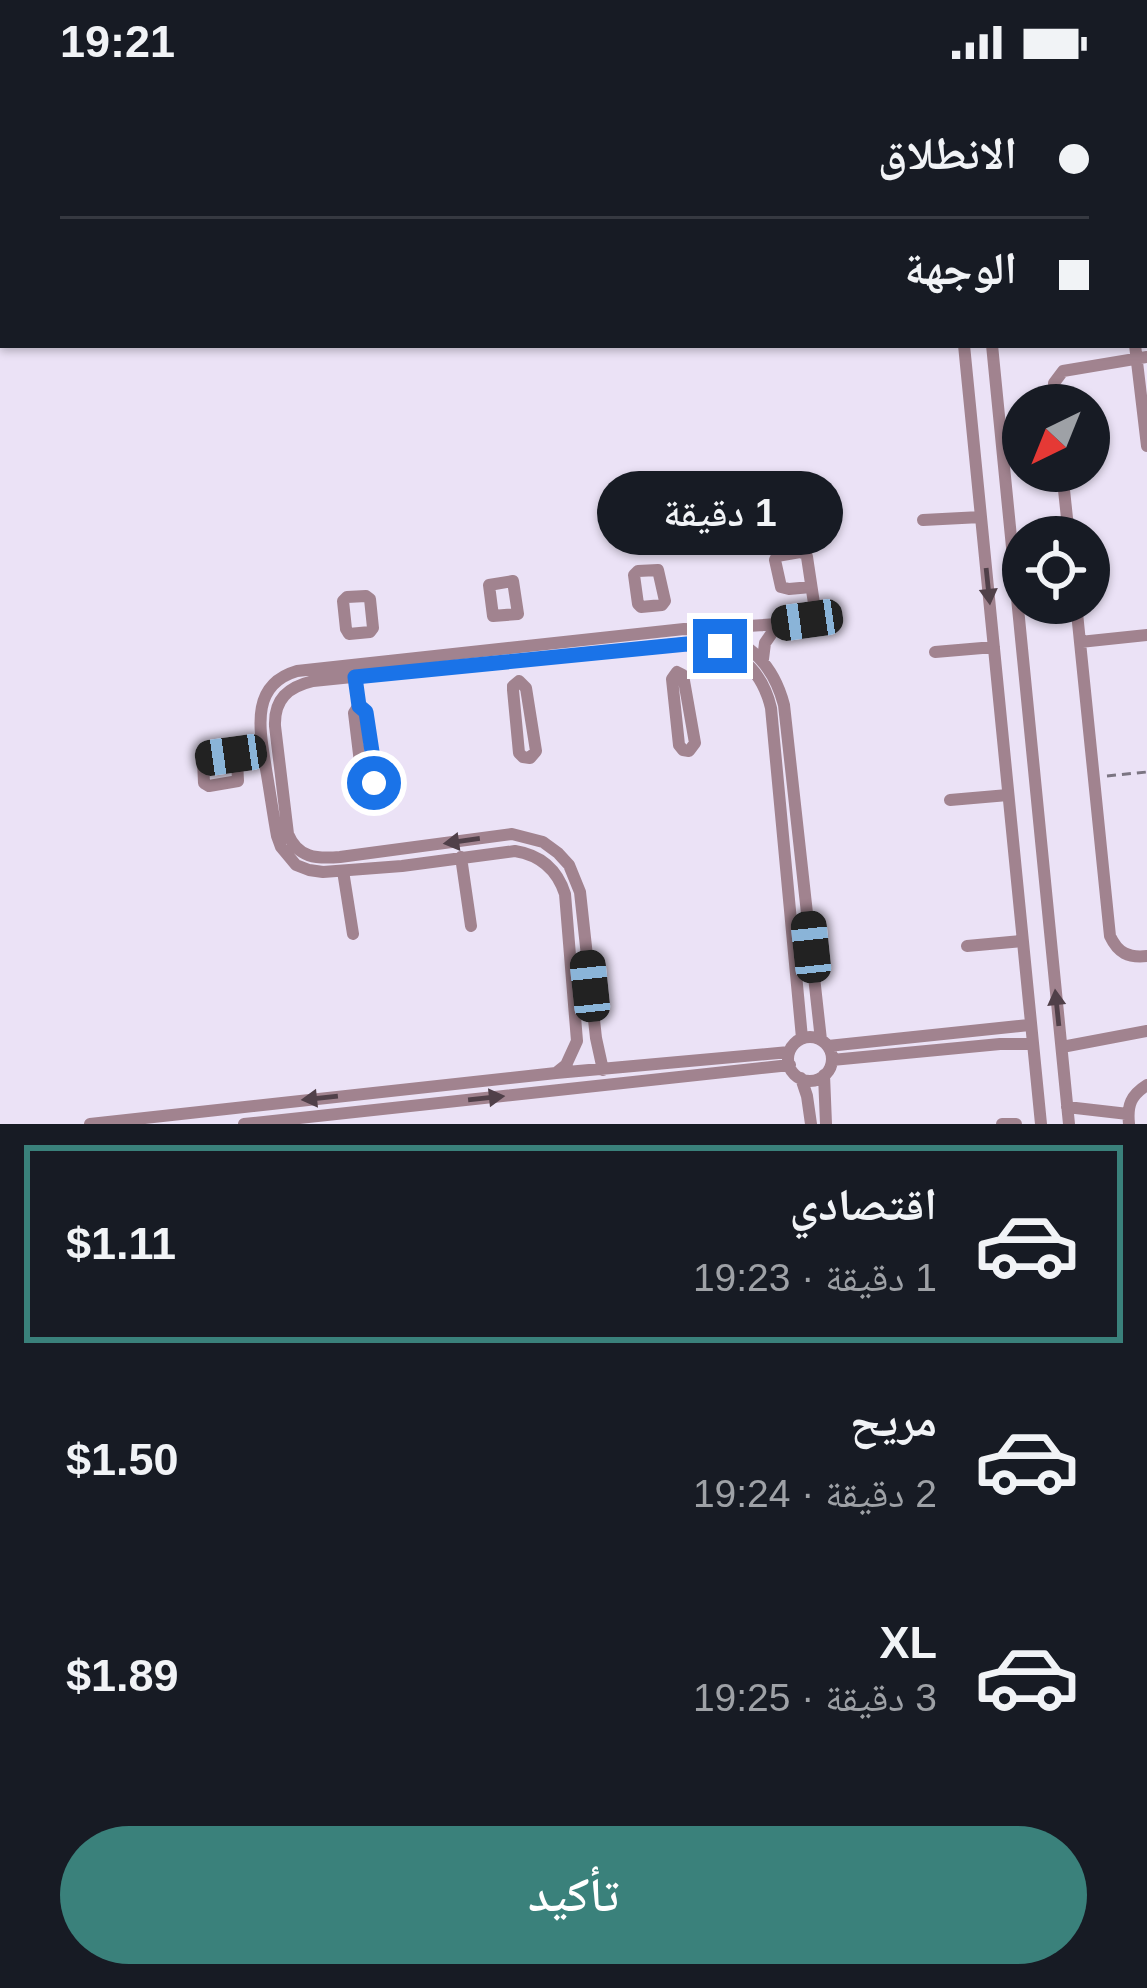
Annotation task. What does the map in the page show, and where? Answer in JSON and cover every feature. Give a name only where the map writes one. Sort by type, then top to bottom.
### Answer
[{"type":"street","points":[[964,348],[1041,1124]]},
{"type":"street","points":[[992,348],[1002,442]]},
{"type":"street","points":[[1054,384],[1063,371],[1140,354],[1147,446]]},
{"type":"street","points":[[972,428],[989,431],[1000,425]]},
{"type":"street","points":[[977,474],[985,469],[1002,474]]},
{"type":"street","points":[[1008,492],[1069,1124]]},
{"type":"street","points":[[923,520],[981,517]]},
{"type":"street","points":[[603,1070],[580,892],[569,865],[543,842],[512,834],[323,859],[304,855],[288,834],[276,708],[294,686],[654,633],[814,617],[811,587]]},
{"type":"street","points":[[651,606],[654,633]]},
{"type":"street","points":[[506,616],[518,681],[526,688],[530,709],[536,751],[530,758],[519,752],[513,690],[518,681]]},
{"type":"street","points":[[763,659],[765,643],[778,624]]},
{"type":"street","points":[[1078,624],[1110,936],[1126,955],[1147,956]]},
{"type":"street","points":[[702,629],[734,638],[763,659],[780,688],[827,1049],[826,1124]]},
{"type":"street","points":[[361,633],[365,664]]},
{"type":"street","points":[[1080,642],[1147,635]]},
{"type":"street","points":[[513,654],[705,644],[736,654],[760,679],[771,708],[802,1038]]},
{"type":"street","points":[[673,645],[677,672],[683,675],[682,712]]},
{"type":"street","points":[[935,652],[994,646]]},
{"type":"street","points":[[464,660],[365,664],[288,674],[271,687],[260,727],[281,847],[296,865],[309,870],[402,866],[499,852],[526,853],[548,865],[562,884],[567,910],[578,1028],[573,1054],[556,1073]]},
{"type":"street","points":[[355,677],[359,706],[366,712],[365,746]]},
{"type":"street","points":[[260,727],[275,726]]},
{"type":"street","points":[[238,769],[266,766]]},
{"type":"street","points":[[950,800],[1008,795]]},
{"type":"street","points":[[399,849],[402,866]]},
{"type":"street","points":[[785,855],[800,854]]},
{"type":"street","points":[[461,857],[471,926]]},
{"type":"street","points":[[343,871],[353,934]]},
{"type":"street","points":[[967,946],[1022,940]]},
{"type":"street","points":[[827,1049],[1030,1025]]},
{"type":"street","points":[[1000,1028],[1000,1045]]},
{"type":"street","points":[[1062,1047],[1147,1031]]},
{"type":"street","points":[[802,1038],[827,1049],[1032,1044]]},
{"type":"street","points":[[802,1038],[794,1043],[789,1059],[808,1096],[811,1124]]},
{"type":"street","points":[[91,1124],[556,1073],[789,1059]]},
{"type":"street","points":[[244,1124],[789,1059]]},
{"type":"street","points":[[801,1078],[824,1075]]},
{"type":"street","points":[[1067,1107],[1128,1119],[1135,1093],[1147,1085]]},
{"type":"street","points":[[1002,1124],[1016,1124]]},
{"type":"path","points":[[1094,777],[1147,772]]},
{"type":"route","points":[[374,783],[366,712],[359,706],[355,677],[687,644],[720,646]]}]
